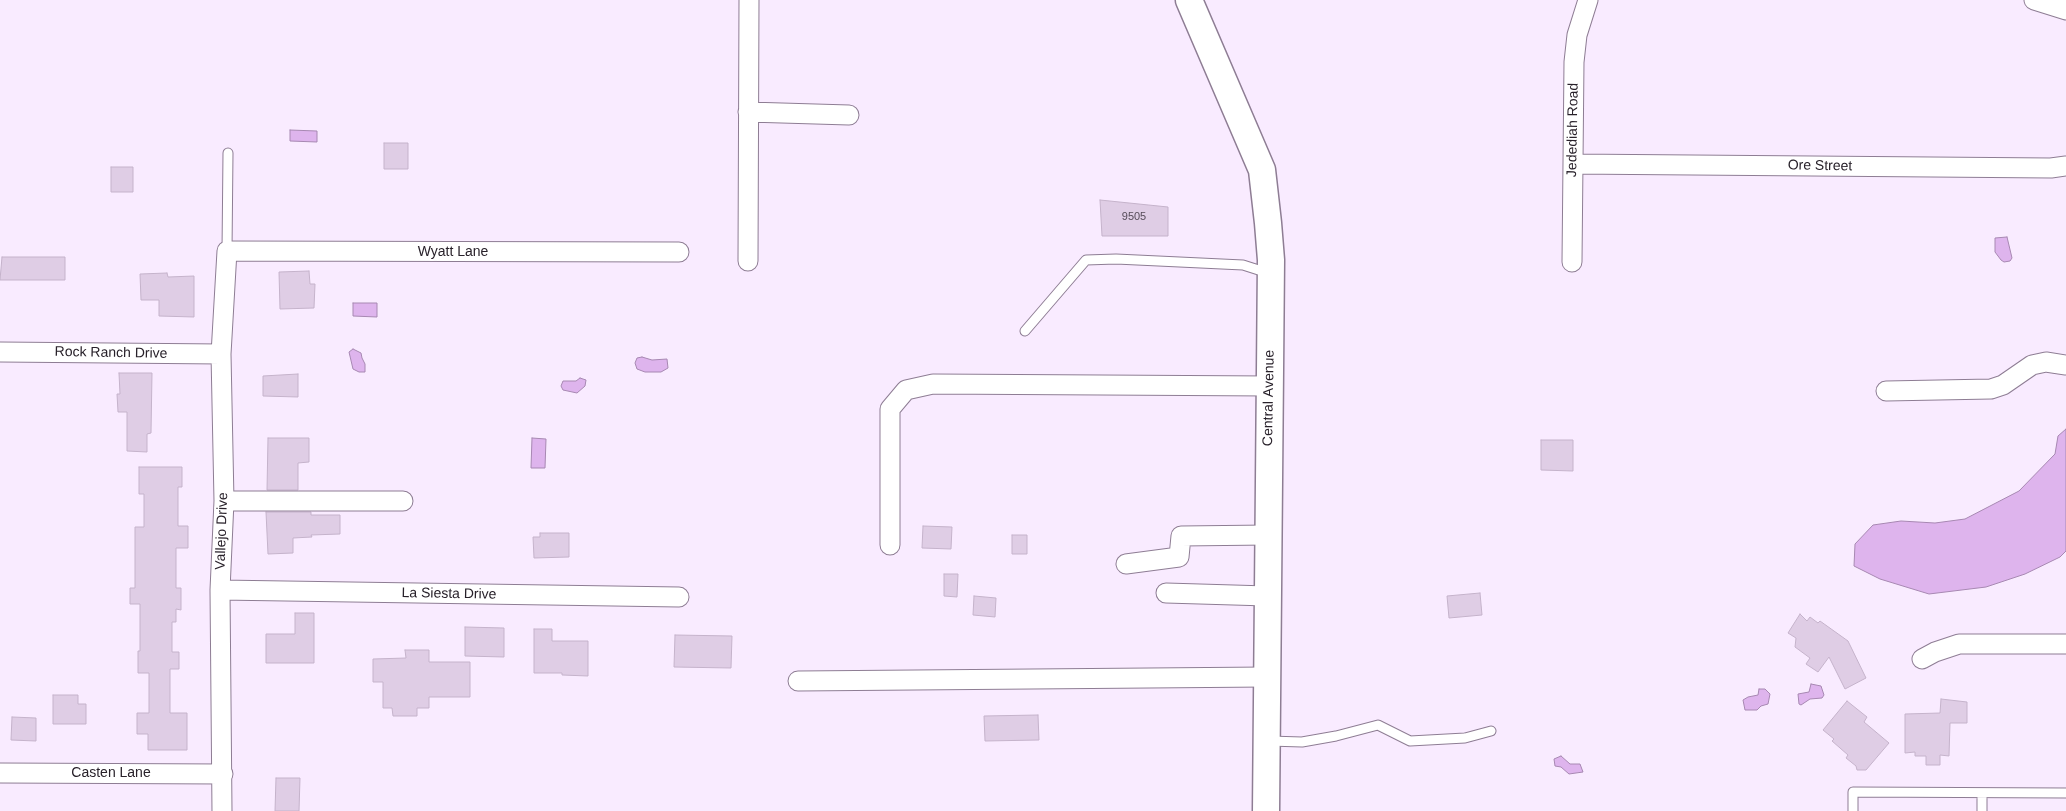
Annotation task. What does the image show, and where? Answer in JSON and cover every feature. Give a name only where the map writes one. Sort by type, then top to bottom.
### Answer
[{"type":"street","points":[[748,0],[748,261]]},
{"type":"street","name":"Central Avenue","points":[[1190,0],[1262,170],[1268,223],[1271,274],[1266,811]]},
{"type":"street","name":"Jedediah Road","points":[[1572,262],[1574,62],[1577,35],[1588,0]]},
{"type":"street","points":[[2034,0],[2066,10]]},
{"type":"street","points":[[748,112],[849,115]]},
{"type":"street","name":"Ore Street","points":[[1573,164],[2052,168],[2066,166]]},
{"type":"street","name":"Wyatt Lane","points":[[226,251],[679,252]]},
{"type":"street","name":"Vallejo Drive","points":[[222,811],[220,590],[224,501],[221,354],[226,251]]},
{"type":"street","name":"Rock Ranch Drive","points":[[0,352],[221,354]]},
{"type":"street","points":[[1886,391],[1991,389],[2003,385],[2032,365],[2046,362],[2066,365]]},
{"type":"street","points":[[890,545],[890,409],[906,390],[933,384],[1270,386]]},
{"type":"street","points":[[224,501],[403,501]]},
{"type":"street","points":[[1126,564],[1179,557],[1181,536],[1268,535]]},
{"type":"street","name":"La Siesta Drive","points":[[220,590],[678,597]]},
{"type":"street","points":[[1166,593],[1267,596]]},
{"type":"street","points":[[1922,659],[1934,652],[1959,644],[2066,644]]},
{"type":"street","points":[[798,681],[1266,677]]},
{"type":"street","name":"Casten Lane","points":[[0,773],[222,774]]},
{"type":"lane","points":[[226,251],[228,153]]},
{"type":"lane","points":[[1025,331],[1086,260],[1116,259],[1243,264],[1271,274]]},
{"type":"lane","points":[[1266,741],[1302,742],[1378,726],[1410,741],[1466,738],[1490,731]]},
{"type":"lane","points":[[1853,811],[1853,792],[2066,792]]},
{"type":"lane","points":[[1982,793],[1982,811]]},
{"type":"shaded area","points":[[290,130],[317,131],[317,142],[290,141]]},
{"type":"shaded area","points":[[2007,237],[2012,258],[2010,261],[2004,262],[1995,252],[1995,238]]},
{"type":"shaded area","points":[[353,303],[377,303],[377,317],[353,316]]},
{"type":"shaded area","points":[[353,349],[361,353],[365,364],[365,372],[353,369],[349,352]]},
{"type":"shaded area","points":[[642,357],[652,360],[667,359],[668,368],[661,372],[645,372],[637,369],[635,363],[637,358]]},
{"type":"shaded area","points":[[580,378],[586,380],[585,386],[577,393],[563,390],[561,386],[563,381],[576,381]]},
{"type":"shaded area","points":[[2066,429],[2066,551],[2060,557],[2025,574],[1986,587],[1929,594],[1880,579],[1854,566],[1855,544],[1873,525],[1901,521],[1935,523],[1965,519],[2019,491],[2055,454],[2058,436]]},
{"type":"shaded area","points":[[532,438],[546,439],[545,468],[531,468]]},
{"type":"shaded area","points":[[1811,684],[1821,686],[1824,695],[1822,698],[1810,699],[1801,705],[1799,704],[1798,694],[1809,692]]},
{"type":"shaded area","points":[[1759,689],[1765,689],[1770,694],[1768,704],[1761,706],[1757,710],[1745,710],[1743,700],[1758,695]]},
{"type":"shaded area","points":[[1561,756],[1570,764],[1580,764],[1583,772],[1569,774],[1561,767],[1555,766],[1554,759]]},
{"type":"building","points":[[384,143],[408,143],[408,169],[384,169]]},
{"type":"building","points":[[111,167],[133,167],[133,192],[111,192]]},
{"type":"building","points":[[1100,200],[1168,207],[1168,236],[1102,236]]},
{"type":"building","points":[[2,257],[65,257],[65,280],[0,280]]},
{"type":"building","points":[[309,271],[310,284],[315,284],[314,308],[280,309],[279,272]]},
{"type":"building","points":[[167,273],[168,277],[194,276],[194,317],[159,316],[159,300],[141,300],[140,274]]},
{"type":"building","points":[[119,373],[152,373],[151,433],[147,434],[147,452],[127,451],[127,412],[118,412],[117,394],[120,394]]},
{"type":"building","points":[[298,374],[298,397],[263,396],[263,376]]},
{"type":"building","points":[[268,438],[309,438],[309,462],[298,463],[298,490],[267,490]]},
{"type":"building","points":[[1541,440],[1573,440],[1573,471],[1541,470]]},
{"type":"building","points":[[139,467],[182,467],[182,487],[178,487],[178,526],[188,526],[188,548],[176,548],[176,588],[181,588],[181,610],[176,609],[176,622],[172,622],[172,652],[179,652],[179,669],[170,669],[170,713],[187,713],[187,750],[148,750],[148,734],[137,734],[137,713],[149,713],[149,673],[138,673],[140,604],[130,604],[130,588],[135,588],[135,527],[144,527],[144,494],[139,494]]},
{"type":"building","points":[[266,512],[311,512],[311,515],[340,515],[340,534],[293,538],[293,553],[268,554]]},
{"type":"building","points":[[923,526],[952,527],[951,549],[922,548]]},
{"type":"building","points":[[540,533],[569,533],[569,557],[534,558],[533,537],[540,537]]},
{"type":"building","points":[[1012,535],[1027,535],[1027,554],[1012,554]]},
{"type":"building","points":[[944,574],[958,574],[957,597],[944,596]]},
{"type":"building","points":[[1480,593],[1482,615],[1449,618],[1447,596]]},
{"type":"building","points":[[974,596],[996,598],[995,617],[973,615]]},
{"type":"building","points":[[295,613],[314,613],[314,663],[266,663],[266,634],[295,634]]},
{"type":"building","points":[[1800,614],[1807,621],[1810,617],[1818,623],[1820,621],[1848,641],[1866,678],[1845,689],[1829,657],[1818,672],[1806,664],[1810,658],[1795,647],[1796,638],[1788,633]]},
{"type":"building","points":[[465,627],[504,628],[504,657],[465,656]]},
{"type":"building","points":[[534,629],[552,629],[552,641],[588,641],[588,676],[562,675],[562,673],[534,673]]},
{"type":"building","points":[[675,635],[732,636],[731,668],[674,667]]},
{"type":"building","points":[[405,650],[429,650],[429,662],[470,662],[470,697],[429,697],[429,708],[417,708],[417,716],[393,716],[392,708],[383,708],[383,682],[373,682],[373,659],[406,658]]},
{"type":"building","points":[[53,695],[78,695],[78,704],[86,704],[86,724],[53,724]]},
{"type":"building","points":[[1941,699],[1967,702],[1967,723],[1950,723],[1949,756],[1940,755],[1940,765],[1926,765],[1926,756],[1915,756],[1915,752],[1905,753],[1905,714],[1940,713]]},
{"type":"building","points":[[1847,701],[1867,717],[1864,722],[1889,743],[1866,770],[1857,770],[1856,766],[1846,758],[1848,755],[1823,730]]},
{"type":"building","points":[[1038,715],[1039,740],[985,741],[984,716]]},
{"type":"building","points":[[12,717],[36,718],[36,741],[11,740]]},
{"type":"building","points":[[276,778],[300,778],[299,811],[275,811]]}]
